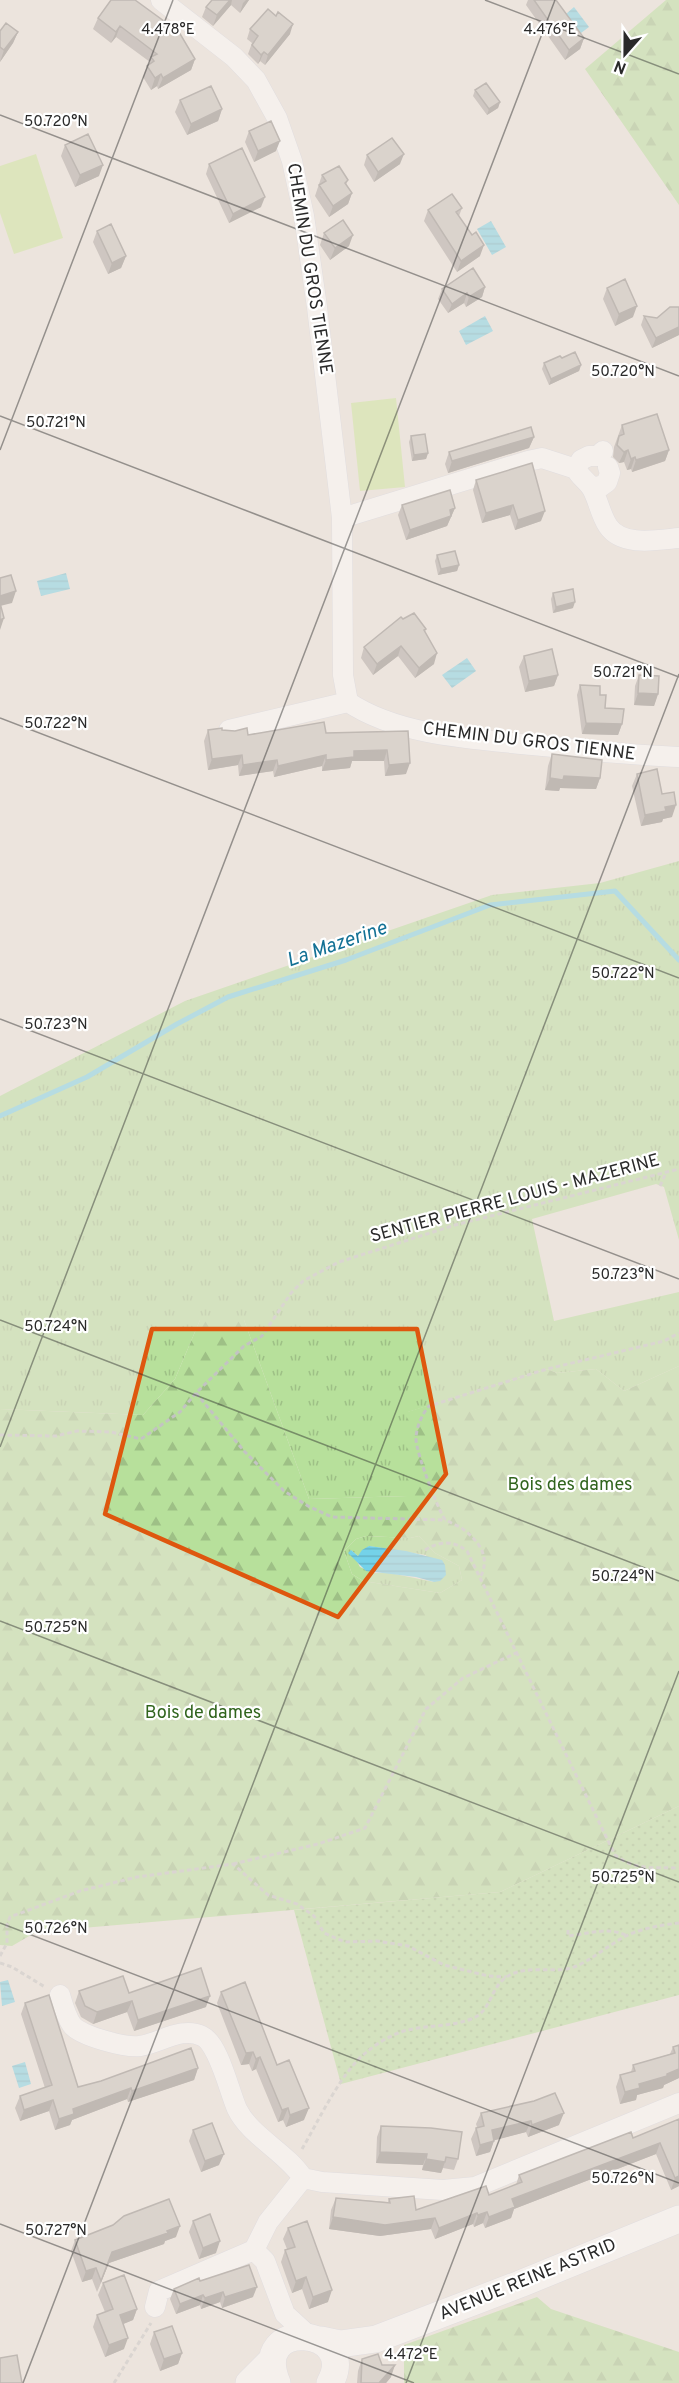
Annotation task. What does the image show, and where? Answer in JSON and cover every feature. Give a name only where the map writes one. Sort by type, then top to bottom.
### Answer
[{"type":"main road","name":"AVENUE REINE ASTRID","points":[[376,2339],[520,2284],[679,2219]]},
{"type":"main road","points":[[249,2383],[276,2363],[288,2338],[299,2335],[340,2343],[376,2339]]},
{"type":"main road","points":[[315,2338],[330,2349],[334,2360],[332,2378]]},
{"type":"main road","points":[[332,2378],[376,2339]]},
{"type":"street","name":"CHEMIN DU GROS TIENNE","points":[[161,0],[246,68],[256,80],[285,135],[304,216],[319,319],[342,518],[343,675],[348,702],[376,716],[411,728],[459,738],[679,757]]},
{"type":"street","points":[[576,469],[581,460],[589,456],[605,459],[609,473],[607,482],[600,487],[590,486]]},
{"type":"street","points":[[342,518],[542,458],[576,469],[581,478],[590,486],[609,527],[624,538],[650,540],[679,538]]},
{"type":"street","points":[[228,730],[348,702]]},
{"type":"street","points":[[60,1995],[72,2026],[83,2034],[138,2046],[187,2032],[203,2036],[212,2044],[238,2110],[246,2122],[298,2171],[322,2182],[443,2190],[475,2187],[679,2103]]},
{"type":"street","points":[[155,2307],[159,2291],[254,2250],[298,2171]]},
{"type":"street","points":[[254,2250],[265,2261],[285,2314],[315,2338]]},
{"type":"street","points":[[276,2363],[285,2314]]},
{"type":"path","name":"SENTIER PIERRE LOUIS - MAZERINE","points":[[0,1435],[56,1436],[77,1431],[111,1432],[141,1439],[180,1412],[244,1346],[262,1336],[291,1293],[303,1281],[339,1262],[454,1225],[679,1170]]},
{"type":"path","points":[[660,1186],[666,1173]]},
{"type":"path","points":[[446,1520],[424,1469],[416,1439],[422,1413],[429,1406],[547,1369],[664,1341],[679,1334]]},
{"type":"path","points":[[196,1393],[244,1451],[284,1491],[308,1506],[332,1516],[446,1520],[471,1536],[484,1551],[485,1567],[481,1576]]},
{"type":"path","points":[[425,1550],[445,1543],[457,1543],[467,1551],[615,1856],[627,1865],[679,1868]]},
{"type":"path","points":[[0,1956],[7,1942],[7,1925],[10,1917],[80,1891],[137,1877],[233,1864],[318,1844],[365,1828],[426,1709],[464,1678],[518,1652]]},
{"type":"path","points":[[233,1864],[268,1896],[297,1904],[314,1916],[324,1933],[345,1942],[377,1941],[408,1946],[444,1965],[488,1976],[506,1977]]},
{"type":"path","points":[[298,2171],[351,2067],[366,2052],[385,2039],[407,2030],[471,2019],[482,2013],[490,2003],[496,1987],[506,1977],[520,1970],[550,1971],[572,1967],[627,1936],[651,1928],[679,1923]]},
{"type":"path","points":[[568,1930],[568,1936],[610,1931],[620,1932],[627,1936]]},
{"type":"path","points":[[0,1963],[12,1967],[60,1995]]},
{"type":"path","points":[[114,2383],[149,2328],[155,2307]]},
{"type":"highlighted area","points":[[152,1329],[417,1329],[446,1474],[338,1617],[105,1514]]},
{"type":"green space","points":[[666,0],[679,0],[679,205],[585,69]]},
{"type":"green space","points":[[36,154],[63,238],[14,254],[0,213],[0,166]]},
{"type":"green space","points":[[396,398],[405,487],[360,491],[351,403]]},
{"type":"green space","points":[[679,861],[679,1240],[664,1187],[656,1184],[532,1219],[554,1321],[679,1292],[679,1366],[624,1391],[596,1369],[557,1373],[547,1369],[408,1412],[408,1496],[309,1499],[244,1320],[200,1320],[175,1379],[143,1415],[0,1409],[0,1096],[185,1001],[492,895],[600,883]]},
{"type":"green space","name":"Bois de dames","points":[[221,1318],[244,1320],[309,1499],[407,1496],[407,1412],[547,1369],[557,1373],[596,1369],[624,1391],[679,1366],[679,1806],[500,1892],[36,1932],[12,1946],[0,1945],[0,1409],[143,1415],[175,1379],[200,1320]],"holes":[[[366,1536],[410,1538],[419,1536],[435,1553],[459,1566],[462,1580],[440,1593],[363,1581],[352,1574],[344,1551],[356,1539]]]},
{"type":"green space","points":[[366,1536],[410,1538],[419,1536],[435,1553],[459,1566],[462,1580],[440,1593],[363,1581],[352,1574],[344,1551],[356,1539]],"holes":[[[369,1546],[426,1555],[434,1582],[390,1573],[373,1573],[360,1567],[351,1550],[358,1556]]]},
{"type":"green space","points":[[679,1806],[679,1995],[341,2084],[294,1910],[500,1892]]},
{"type":"green space","points":[[537,2297],[551,2309],[679,2352],[679,2383],[404,2383],[404,2345]]},
{"type":"water","points":[[574,7],[589,27],[581,33],[566,14]]},
{"type":"water","points":[[491,221],[506,247],[492,255],[477,229]]},
{"type":"water","points":[[485,316],[493,331],[466,345],[459,331]]},
{"type":"water","points":[[66,573],[70,589],[41,596],[37,581]]},
{"type":"water","points":[[467,658],[476,671],[452,688],[442,675]]},
{"type":"water","points":[[369,1546],[406,1551],[442,1560],[446,1575],[440,1581],[434,1582],[416,1577],[366,1571],[348,1553],[351,1550],[358,1556]]},
{"type":"water","points":[[8,1980],[15,2002],[2,2006],[0,1982]]},
{"type":"water","points":[[25,2062],[31,2084],[19,2088],[12,2066]]},
{"type":"building","points":[[111,0],[135,0],[179,32],[195,59],[163,78],[161,74],[155,78],[147,66],[154,61],[151,57],[157,54],[120,26],[116,32],[98,18]]},
{"type":"building","points":[[212,0],[230,0],[217,15],[206,7]]},
{"type":"building","points":[[534,0],[556,0],[584,38],[569,50]]},
{"type":"building","points":[[268,9],[276,16],[278,12],[293,24],[268,55],[264,52],[261,55],[252,45],[258,36],[250,29]]},
{"type":"building","points":[[6,23],[18,32],[4,50],[0,47],[0,31]]},
{"type":"building","points":[[486,83],[500,102],[489,109],[475,90]]},
{"type":"building","points":[[211,86],[222,109],[191,124],[180,100]]},
{"type":"building","points":[[271,121],[280,141],[258,151],[249,131]]},
{"type":"building","points":[[88,134],[103,165],[80,175],[65,145]]},
{"type":"building","points":[[392,138],[404,154],[378,172],[367,155]]},
{"type":"building","points":[[242,148],[265,197],[233,214],[209,164]]},
{"type":"building","points":[[339,166],[348,180],[345,183],[352,193],[333,206],[319,185],[326,181],[322,175]]},
{"type":"building","points":[[452,194],[462,208],[456,212],[472,235],[476,232],[484,245],[461,261],[428,210]]},
{"type":"building","points":[[343,220],[353,235],[335,248],[324,233]]},
{"type":"building","points":[[111,224],[126,256],[112,263],[97,231]]},
{"type":"building","points":[[473,268],[485,287],[469,297],[467,293],[452,304],[442,289]]},
{"type":"building","points":[[625,279],[637,306],[619,314],[607,288]]},
{"type":"building","points":[[670,307],[679,307],[679,327],[656,338],[644,316],[657,318]]},
{"type":"building","points":[[575,352],[581,365],[551,379],[544,363]]},
{"type":"building","points":[[657,414],[669,450],[636,460],[635,457],[631,459],[628,450],[624,452],[617,445],[619,436],[624,434],[622,425]]},
{"type":"building","points":[[531,427],[534,437],[452,461],[449,452]]},
{"type":"building","points":[[425,434],[428,453],[414,455],[411,436]]},
{"type":"building","points":[[532,463],[545,511],[518,520],[513,505],[486,513],[476,480]]},
{"type":"building","points":[[450,490],[455,508],[450,510],[451,516],[410,530],[402,505]]},
{"type":"building","points":[[455,551],[459,565],[441,569],[437,555]]},
{"type":"building","points":[[11,575],[16,591],[0,596],[0,578]]},
{"type":"building","points":[[573,589],[575,602],[556,607],[553,593]]},
{"type":"building","points":[[0,603],[4,618],[0,620]]},
{"type":"building","points":[[414,613],[426,629],[424,630],[437,653],[419,668],[401,646],[377,664],[364,647],[401,617],[403,619]]},
{"type":"building","points":[[552,649],[558,675],[529,681],[524,656]]},
{"type":"building","points":[[639,675],[659,676],[658,694],[638,693]]},
{"type":"building","points":[[580,685],[600,686],[600,695],[606,695],[605,708],[624,709],[622,724],[586,723]]},
{"type":"building","points":[[324,722],[326,733],[408,731],[410,763],[389,765],[387,750],[354,751],[354,757],[326,760],[326,755],[278,766],[277,760],[243,765],[242,755],[212,759],[208,730],[222,728],[222,730],[235,731],[247,728],[248,735]]},
{"type":"building","points":[[552,754],[602,760],[600,778],[564,776],[563,780],[550,778]]},
{"type":"building","points":[[657,769],[662,794],[674,792],[676,805],[665,807],[666,811],[645,815],[637,774]]},
{"type":"building","points":[[201,1968],[210,1996],[138,2020],[132,2001],[97,2012],[85,2006],[79,1991],[123,1976],[129,1993]]},
{"type":"building","points":[[245,1982],[277,2065],[289,2060],[309,2108],[290,2115],[288,2108],[282,2110],[260,2057],[256,2059],[253,2052],[246,2053],[221,1992]]},
{"type":"building","points":[[49,1995],[78,2087],[101,2081],[191,2048],[198,2068],[132,2091],[131,2088],[73,2109],[74,2114],[59,2119],[53,2100],[24,2110],[20,2096],[52,2085],[25,2003]]},
{"type":"building","points":[[679,2045],[679,2069],[667,2076],[639,2084],[640,2088],[625,2092],[620,2075],[635,2071],[633,2065],[675,2053],[673,2047]]},
{"type":"building","points":[[555,2093],[564,2113],[532,2125],[531,2121],[492,2130],[494,2141],[480,2145],[476,2128],[484,2126],[481,2113],[534,2101]]},
{"type":"building","points":[[679,2119],[679,2176],[675,2178],[660,2143],[512,2199],[515,2207],[489,2217],[487,2212],[478,2215],[477,2213],[439,2228],[435,2218],[385,2225],[333,2217],[336,2198],[390,2203],[389,2199],[414,2196],[416,2210],[486,2186],[489,2195],[522,2182],[519,2175],[631,2132],[633,2138]]},
{"type":"building","points":[[212,2123],[224,2154],[205,2161],[193,2130]]},
{"type":"building","points":[[381,2126],[462,2132],[458,2159],[446,2157],[445,2162],[426,2159],[427,2154],[380,2152]]},
{"type":"building","points":[[169,2199],[180,2226],[167,2231],[168,2233],[112,2252],[101,2281],[96,2268],[86,2271],[75,2240],[113,2225],[124,2216]]},
{"type":"building","points":[[210,2214],[220,2241],[203,2248],[193,2221]]},
{"type":"building","points":[[307,2221],[332,2290],[313,2297],[306,2277],[296,2281],[285,2250],[295,2247],[288,2228]]},
{"type":"building","points":[[249,2265],[257,2287],[225,2297],[223,2292],[205,2298],[203,2295],[180,2304],[174,2289],[199,2278],[200,2281]]},
{"type":"building","points":[[124,2275],[137,2309],[120,2315],[128,2338],[109,2345],[97,2315],[113,2309],[103,2283]]},
{"type":"building","points":[[172,2326],[182,2353],[164,2359],[154,2332]]},
{"type":"building","points":[[378,2354],[382,2365],[395,2365],[379,2383],[361,2383],[362,2359]]},
{"type":"building","points":[[17,2355],[22,2383],[0,2383],[0,2358]]},
{"type":"waterway","name":"La Mazerine","points":[[0,1116],[87,1077],[228,997],[346,960],[490,905],[615,891],[679,960]]},
{"type":"park label","name":"Bois des dames","points":[[570,1485]]}]
